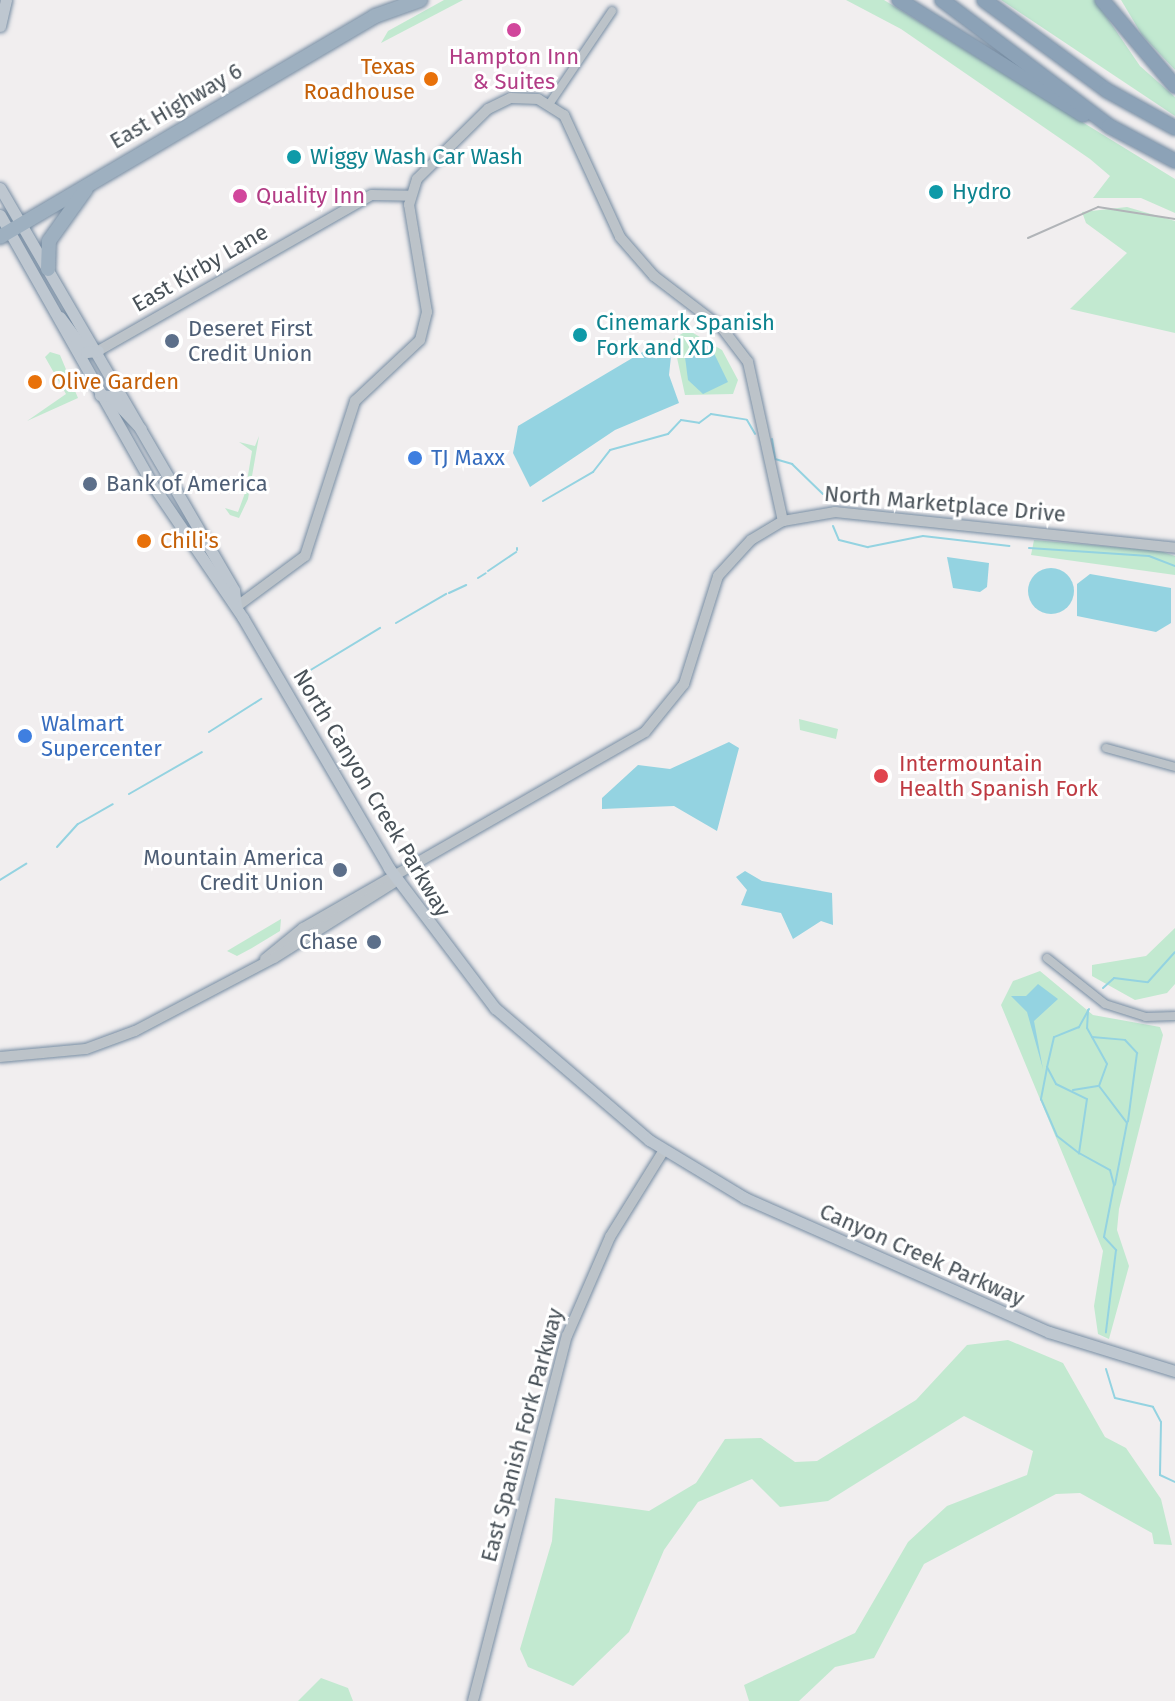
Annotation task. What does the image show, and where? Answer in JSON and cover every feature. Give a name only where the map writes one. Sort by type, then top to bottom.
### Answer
[{"type":"highway","name":"East Highway 6","points":[[375,16],[389,0]]},
{"type":"highway","name":"East Highway 6","points":[[4,235],[375,16],[420,0]]},
{"type":"highway","points":[[899,0],[1109,126],[1175,161]]},
{"type":"highway","points":[[942,0],[1109,126]]},
{"type":"highway","points":[[984,0],[1106,90],[1175,128]]},
{"type":"highway","points":[[1102,0],[1125,31],[1175,86]]},
{"type":"highway","points":[[1113,0],[1125,31]]},
{"type":"highway","points":[[48,269],[49,241],[91,182]]},
{"type":"main road","points":[[0,26],[6,0]]},
{"type":"main road","name":"North Canyon Creek Parkway","points":[[0,188],[98,351],[234,590],[236,607],[397,880],[495,1008],[664,1150]]},
{"type":"main road","name":"North Canyon Creek Parkway","points":[[0,215],[4,235],[56,315],[100,395],[222,597],[236,607]]},
{"type":"main road","points":[[56,315],[86,352],[98,351]]},
{"type":"main road","points":[[100,395],[110,396],[142,429]]},
{"type":"main road","name":"Canyon Creek Parkway","points":[[664,1150],[762,1206],[999,1311],[1175,1371]]},
{"type":"street","points":[[550,103],[612,11]]},
{"type":"street","points":[[236,607],[305,556],[355,401],[420,340],[427,312],[411,196],[433,158],[488,109],[525,97],[550,103],[569,122],[591,186],[633,254],[722,328],[748,362],[783,521]]},
{"type":"street","name":"East Kirby Lane","points":[[98,351],[372,195],[411,196]]},
{"type":"street","name":"North Marketplace Drive","points":[[0,1057],[86,1049],[123,1036],[265,959],[659,719],[684,684],[718,576],[751,540],[783,521],[835,512],[1175,548]]},
{"type":"street","points":[[1106,748],[1175,767]]},
{"type":"street","name":"North Marketplace Drive","points":[[265,959],[303,928],[397,880]]},
{"type":"street","points":[[1047,958],[1105,1004],[1146,1017],[1175,1016]]},
{"type":"street","name":"East Spanish Fork Parkway","points":[[473,1701],[567,1336],[610,1237],[664,1150]]},
{"type":"green space","points":[[444,0],[463,0],[381,43],[388,31]]},
{"type":"green space","points":[[846,0],[884,0],[1175,179],[1175,213],[1141,198],[1093,198],[1110,176],[1090,159],[901,29]]},
{"type":"green space","points":[[1001,0],[1095,0],[1140,66],[1175,97],[1175,116]]},
{"type":"green space","points":[[1121,0],[1175,0],[1175,70],[1142,35]]},
{"type":"green space","points":[[1127,207],[1175,221],[1175,333],[1070,309],[1127,253],[1086,223],[1082,212]]},
{"type":"green space","points":[[688,330],[722,350],[738,380],[733,394],[685,395],[673,339]]},
{"type":"green space","points":[[50,352],[60,355],[78,398],[27,421],[66,394],[45,357]]},
{"type":"green space","points":[[259,436],[248,499],[239,518],[230,515],[225,508],[238,512],[245,493],[252,451],[239,442],[255,446]]},
{"type":"green space","points":[[1034,540],[1160,551],[1175,556],[1175,575],[1031,555]]},
{"type":"green space","points":[[799,719],[838,729],[836,739],[800,730]]},
{"type":"green space","points":[[281,919],[280,931],[252,948],[237,956],[227,951]]},
{"type":"green space","points":[[1175,928],[1175,984],[1167,993],[1135,1000],[1092,976],[1092,965],[1146,956]]},
{"type":"green space","points":[[1040,971],[1093,1015],[1160,1027],[1163,1035],[1119,1209],[1117,1230],[1129,1266],[1109,1339],[1098,1334],[1094,1306],[1103,1251],[1001,1005],[1013,981]]},
{"type":"green space","points":[[1008,1340],[1063,1363],[1105,1437],[1126,1448],[1161,1499],[1172,1545],[1154,1544],[1152,1533],[1080,1493],[1056,1494],[924,1564],[874,1658],[835,1667],[799,1701],[749,1701],[744,1685],[855,1633],[908,1542],[947,1506],[1027,1475],[1033,1451],[964,1416],[828,1501],[780,1507],[752,1479],[698,1502],[664,1550],[629,1632],[573,1686],[528,1667],[520,1649],[552,1541],[555,1498],[649,1511],[696,1483],[725,1439],[761,1438],[795,1462],[817,1461],[916,1400],[967,1345]]},
{"type":"green space","points":[[321,1678],[348,1688],[353,1701],[298,1701]]},
{"type":"water","points":[[661,341],[672,347],[669,375],[679,403],[615,430],[530,487],[513,453],[518,426]]},
{"type":"water","points":[[709,343],[728,382],[703,394],[688,380],[685,357]]},
{"type":"water","points":[[947,557],[989,563],[987,587],[980,592],[953,588]]},
{"type":"water","points":[[1051,568],[1067,575],[1074,591],[1067,607],[1051,614],[1035,607],[1028,591],[1035,575]]},
{"type":"water","points":[[1090,574],[1171,588],[1171,623],[1156,632],[1077,616],[1077,584]]},
{"type":"water","points":[[729,742],[739,748],[717,831],[674,806],[602,809],[602,798],[638,765],[670,769]]},
{"type":"water","points":[[745,871],[762,881],[832,893],[833,925],[821,921],[793,939],[781,913],[741,905],[747,890],[736,877]]},
{"type":"water","points":[[1038,984],[1058,999],[1034,1021],[1043,1069],[1027,1012],[1011,996],[1026,996]]},
{"type":"waterway","points":[[543,501],[593,472],[610,450],[668,434],[681,420],[699,423],[711,414],[747,420],[755,434]]},
{"type":"waterway","points":[[772,439],[775,459],[792,464],[823,494]]},
{"type":"waterway","points":[[833,526],[839,540],[868,547],[923,536],[1009,546]]},
{"type":"waterway","points":[[1029,548],[1149,556],[1175,566]]},
{"type":"waterway","points":[[488,571],[516,552]]},
{"type":"waterway","points":[[478,578],[486,573]]},
{"type":"waterway","points":[[449,593],[466,585]]},
{"type":"waterway","points":[[396,623],[446,594]]},
{"type":"waterway","points":[[304,674],[380,628]]},
{"type":"waterway","points":[[209,732],[261,699]]},
{"type":"waterway","points":[[129,794],[202,752]]},
{"type":"waterway","points":[[57,847],[78,824],[113,804]]},
{"type":"waterway","points":[[0,880],[26,864]]},
{"type":"waterway","points":[[1103,988],[1114,978],[1148,982],[1175,952]]},
{"type":"waterway","points":[[1089,1009],[1079,1027],[1054,1037],[1047,1067],[1056,1084],[1087,1099],[1079,1153],[1110,1170],[1114,1185],[1104,1237],[1116,1250],[1106,1332]]},
{"type":"waterway","points":[[1088,1010],[1087,1028],[1107,1064],[1099,1086],[1127,1123],[1115,1185]]},
{"type":"waterway","points":[[1092,1037],[1125,1040],[1137,1053],[1128,1121]]},
{"type":"waterway","points":[[1047,1068],[1041,1099],[1057,1136],[1079,1153]]},
{"type":"waterway","points":[[1073,1090],[1098,1086]]},
{"type":"waterway","points":[[1106,1369],[1115,1398],[1153,1407],[1161,1422],[1160,1475],[1175,1482]]},
{"type":"railway","points":[[1028,238],[1098,207],[1175,219]]},
{"type":"place","name":"Hampton Inn & Suites","points":[[514,30]]},
{"type":"place","name":"Texas Roadhouse","points":[[431,79]]},
{"type":"place","name":"Wiggy Wash Car Wash","points":[[294,157]]},
{"type":"place","name":"Hydro","points":[[936,192]]},
{"type":"place","name":"Quality Inn","points":[[240,196]]},
{"type":"place","name":"Cinemark Spanish Fork and XD","points":[[580,335]]},
{"type":"place","name":"Deseret First Credit Union","points":[[172,341]]},
{"type":"place","name":"Olive Garden","points":[[35,382]]},
{"type":"place","name":"TJ Maxx","points":[[415,458]]},
{"type":"place","name":"Bank of America","points":[[90,484]]},
{"type":"place","name":"Chili's","points":[[144,541]]},
{"type":"place","name":"Walmart Supercenter","points":[[25,736]]},
{"type":"place","name":"Intermountain Health Spanish Fork","points":[[881,776]]},
{"type":"place","name":"Mountain America Credit Union","points":[[340,870]]},
{"type":"place","name":"Chase","points":[[374,942]]}]
